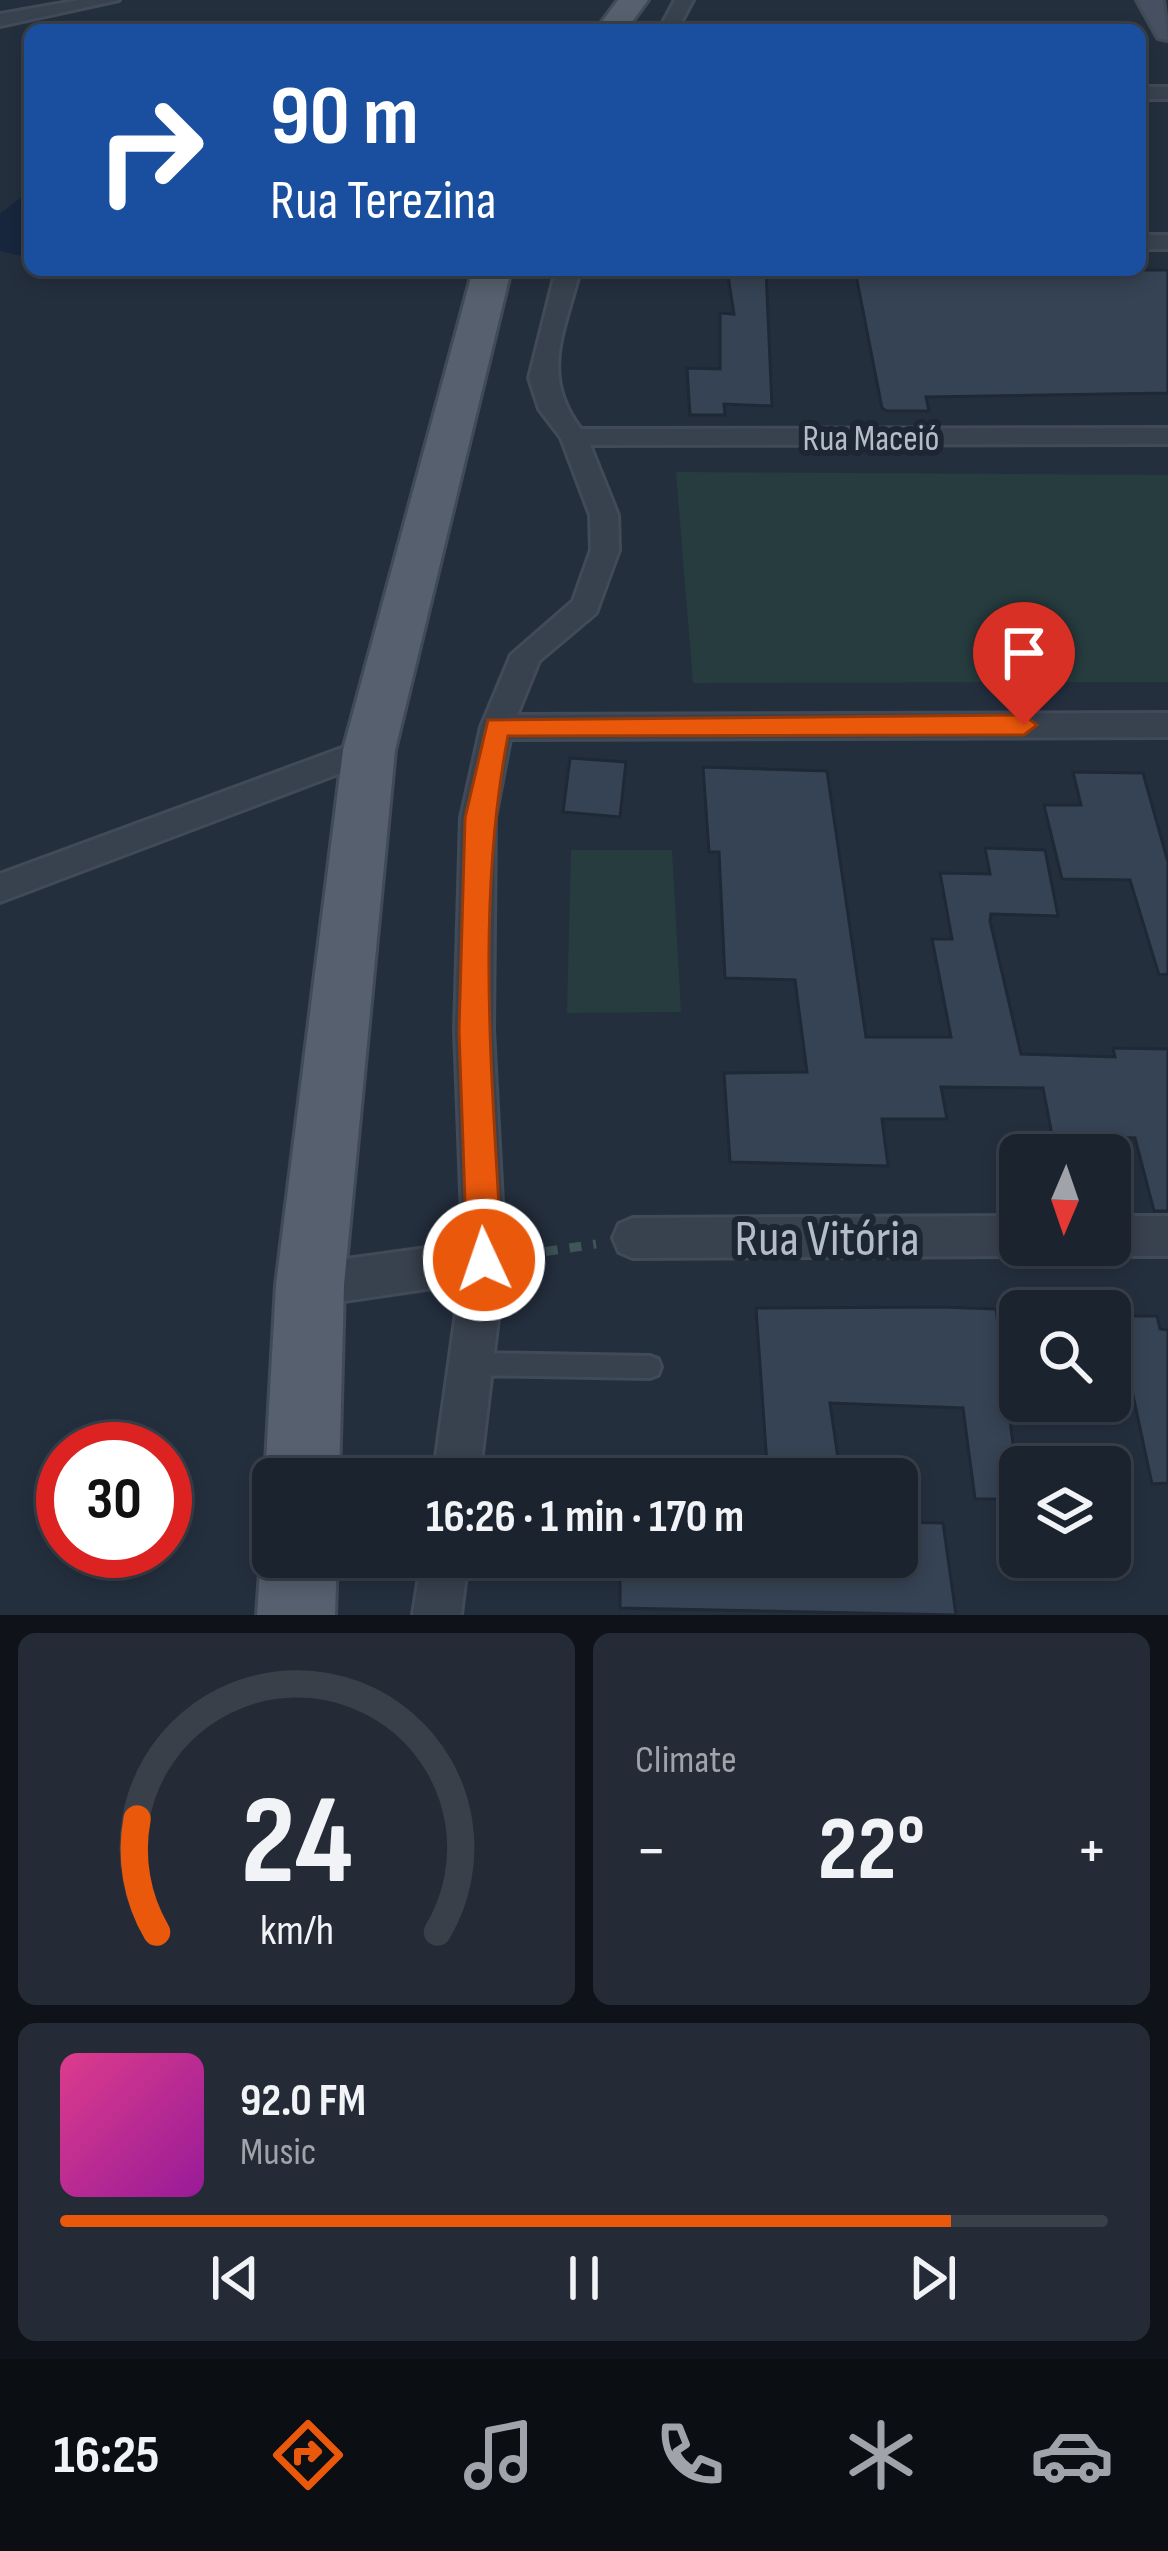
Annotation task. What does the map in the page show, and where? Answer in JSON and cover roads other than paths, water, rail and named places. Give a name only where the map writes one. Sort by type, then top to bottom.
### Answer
[{"type":"main road","points":[[303,1458],[310,1285],[369,750],[478,276]]},
{"type":"main road","points":[[296,1615],[298,1578]]},
{"type":"street","points":[[0,20],[110,0]]},
{"type":"street","points":[[1150,0],[1168,32]]},
{"type":"street","points":[[459,1458],[484,1260],[474,1030],[478,842],[497,727],[526,655],[586,606],[605,550],[604,515],[574,437],[552,409],[542,378],[567,276]]},
{"type":"street","name":"Rua Maceió","points":[[574,437],[1168,436]]},
{"type":"street","points":[[497,727],[1168,725]]},
{"type":"street","points":[[0,888],[369,750]]},
{"type":"street","name":"Rua Vitória","points":[[633,1238],[999,1236]]},
{"type":"street","points":[[1131,1236],[1168,1236]]},
{"type":"street","points":[[310,1285],[484,1260]]},
{"type":"street","points":[[437,1615],[442,1578]]},
{"type":"lane","points":[[471,1364],[650,1367]]},
{"type":"water","points":[[24,195],[24,257],[0,251],[0,214]]}]
